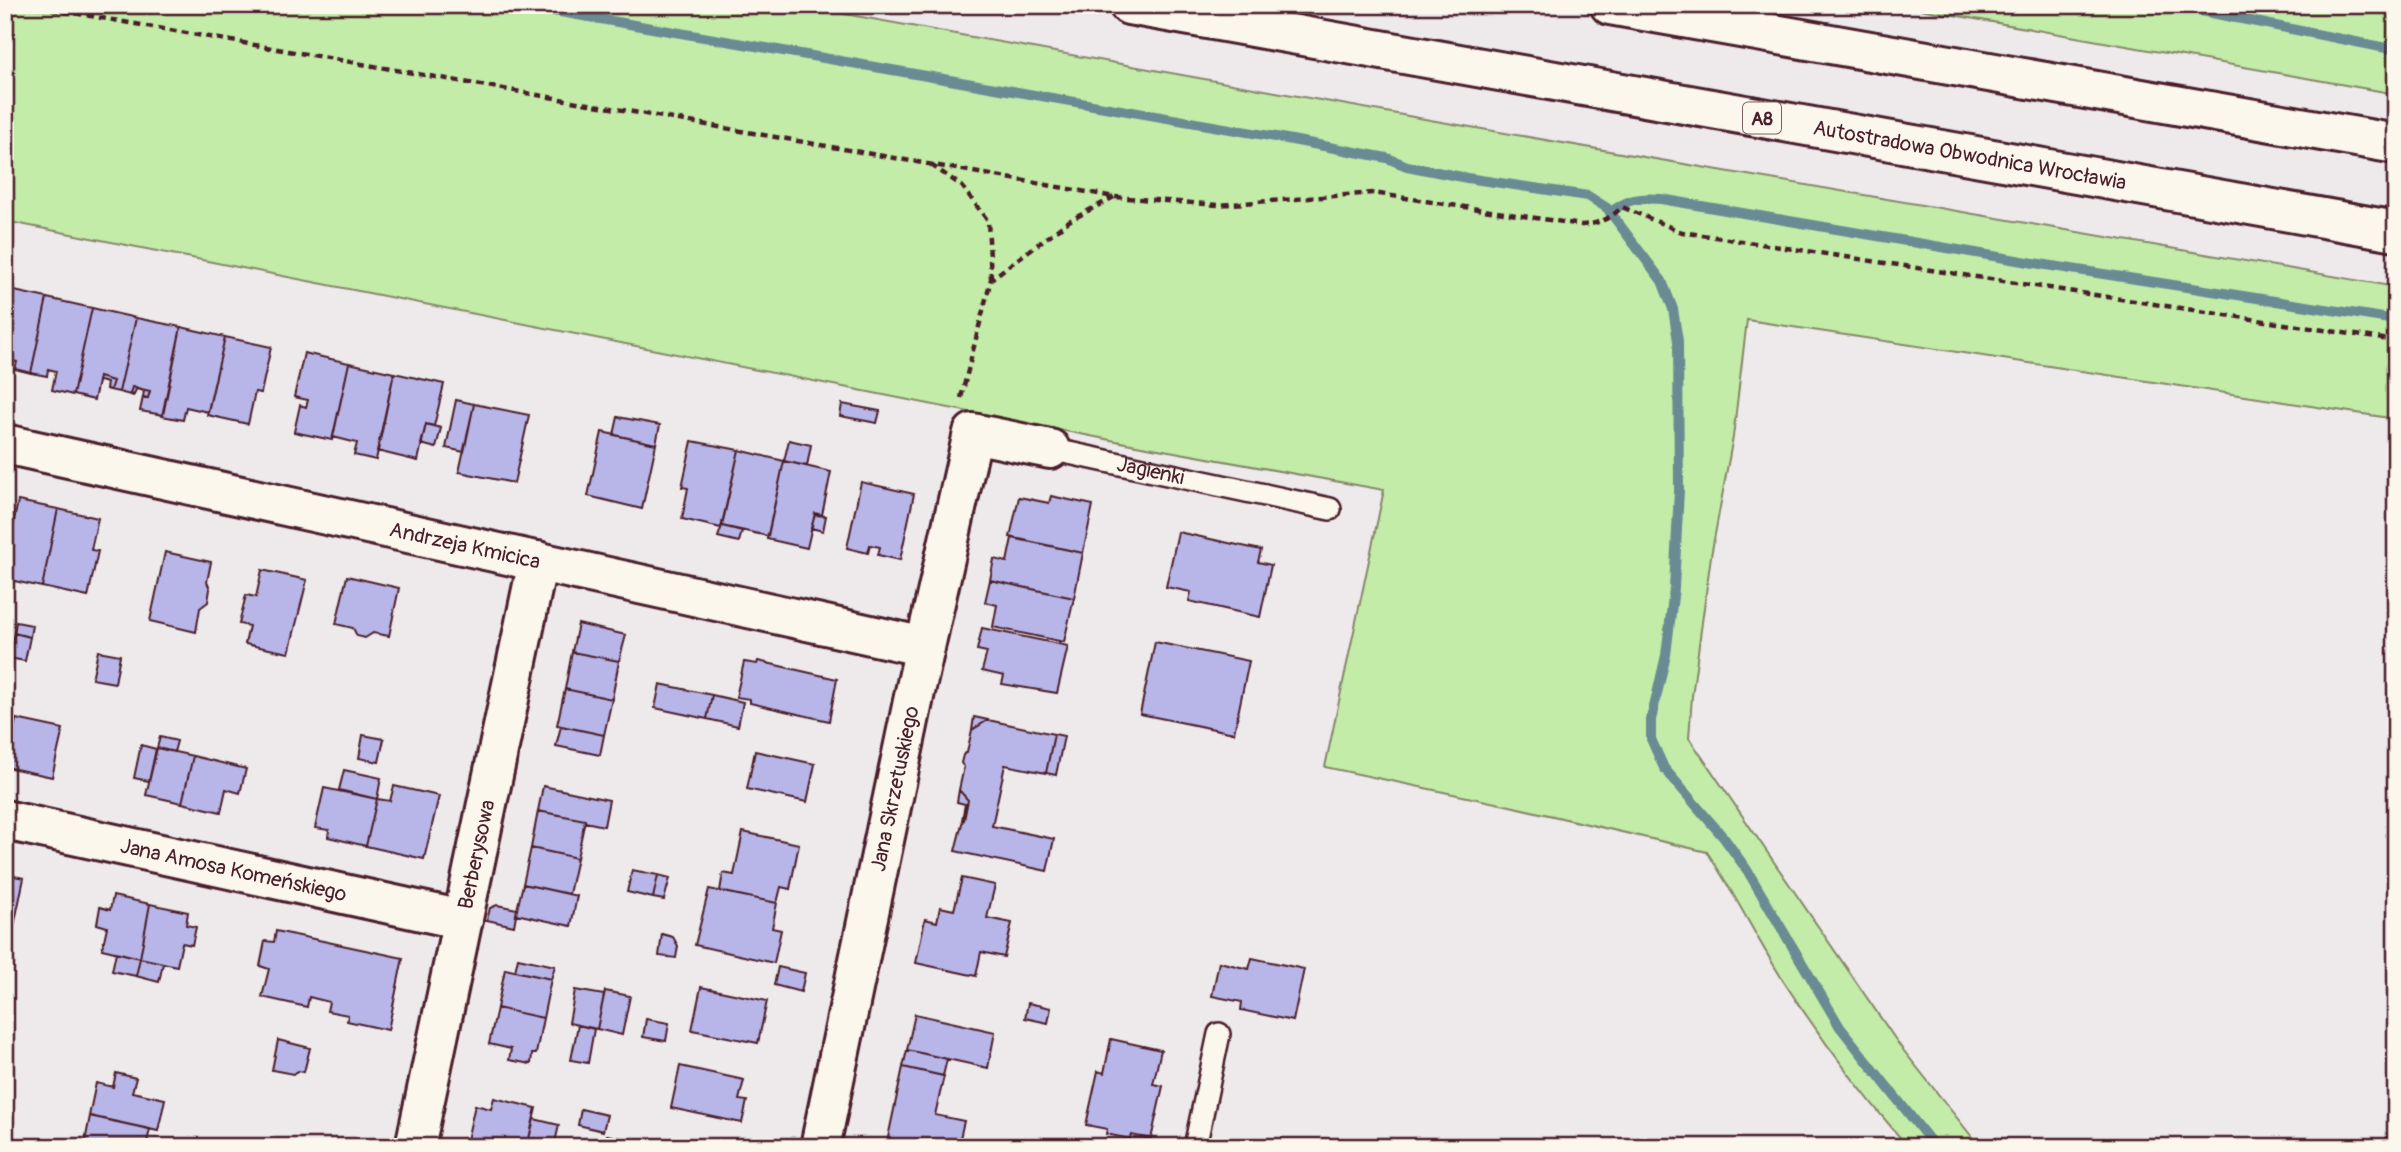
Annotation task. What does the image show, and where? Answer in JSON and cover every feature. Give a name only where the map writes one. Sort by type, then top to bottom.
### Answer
[{"type":"main road","name":"Autostradowa Obwodnica Wrocławia","points":[[1129,5],[2396,231]]},
{"type":"main road","points":[[1610,5],[2396,144]]},
{"type":"main road","name":"Jagienki","points":[[973,433],[1051,449]]},
{"type":"main road","name":"Jana Skrzetuskiego","points":[[820,1147],[973,433]]},
{"type":"main road","name":"Andrzeja Kmicica","points":[[5,444],[925,647]]},
{"type":"main road","name":"Berberysowa","points":[[415,1147],[538,561]]},
{"type":"main road","name":"Jana Amosa Komeńskiego","points":[[5,820],[463,920]]},
{"type":"lane","name":"Jagienki","points":[[1051,449],[1330,509]]},
{"type":"lane","points":[[1195,1147],[1219,1034]]},
{"type":"path","points":[[28,5],[1115,197],[1218,205],[1373,192],[1582,225],[1594,224],[1613,216],[1622,207],[1682,232],[2396,341]]},
{"type":"path","points":[[928,163],[962,186],[988,221],[991,279],[953,429],[973,433]]},
{"type":"path","points":[[991,279],[1069,221],[1115,197]]},
{"type":"green space","points":[[5,5],[795,5],[1430,120],[2396,287],[2396,419],[1747,320],[1733,437],[1711,556],[1689,738],[1900,1046],[1980,1147],[1908,1147],[1844,1068],[1800,1006],[1707,852],[1510,806],[1325,767],[1384,490],[1136,445],[5,221]]},
{"type":"green space","points":[[1897,5],[2396,5],[2396,94]]},
{"type":"building","points":[[5,289],[47,298],[31,373],[15,369],[17,362],[9,360],[5,378]]},
{"type":"building","points":[[47,298],[92,308],[73,395],[52,390],[56,371],[48,369],[47,376],[31,373]]},
{"type":"building","points":[[92,308],[136,318],[119,392],[110,390],[113,381],[99,377],[94,400],[73,395]]},
{"type":"building","points":[[136,318],[181,327],[163,415],[140,411],[143,397],[148,398],[150,391],[132,387],[130,394],[134,396],[119,392]]},
{"type":"building","points":[[181,327],[225,337],[208,412],[186,407],[183,420],[162,416]]},
{"type":"building","points":[[225,337],[271,347],[261,393],[255,392],[248,424],[207,415]]},
{"type":"building","points":[[304,353],[349,363],[332,440],[294,432],[300,405],[306,407],[308,400],[294,397]]},
{"type":"building","points":[[349,363],[394,373],[376,460],[354,455],[357,443],[333,437]]},
{"type":"building","points":[[394,373],[444,384],[434,426],[426,424],[418,461],[377,451]]},
{"type":"building","points":[[99,377],[113,381],[110,390],[106,389],[107,383],[98,381]]},
{"type":"building","points":[[132,387],[150,391],[148,398],[143,397],[144,391],[136,389],[134,395],[130,394]]},
{"type":"building","points":[[456,400],[474,404],[464,452],[446,448]]},
{"type":"building","points":[[474,404],[529,415],[514,483],[459,472]]},
{"type":"building","points":[[842,404],[880,411],[877,423],[840,416]]},
{"type":"building","points":[[618,417],[660,425],[656,444],[614,435]]},
{"type":"building","points":[[426,424],[441,428],[436,448],[421,444]]},
{"type":"building","points":[[602,432],[656,444],[642,509],[588,496]]},
{"type":"building","points":[[789,440],[811,445],[807,466],[784,461]]},
{"type":"building","points":[[692,441],[739,450],[721,528],[682,519],[688,488],[682,487]]},
{"type":"building","points":[[739,450],[784,461],[768,536],[722,526]]},
{"type":"building","points":[[784,461],[831,472],[822,515],[815,513],[807,548],[767,539]]},
{"type":"building","points":[[861,482],[914,494],[900,560],[878,555],[880,547],[870,545],[868,553],[847,548]]},
{"type":"building","points":[[1051,496],[1093,505],[1083,553],[1010,537],[1019,497],[1049,503]]},
{"type":"building","points":[[18,501],[58,509],[42,587],[5,579],[5,537],[6,533],[11,534]]},
{"type":"building","points":[[58,509],[98,518],[91,550],[98,551],[88,597],[42,587]]},
{"type":"building","points":[[815,515],[826,516],[823,531],[811,528]]},
{"type":"building","points":[[5,520],[14,522],[11,534],[6,533],[5,537]]},
{"type":"building","points":[[722,526],[742,531],[739,542],[718,537]]},
{"type":"building","points":[[1178,532],[1261,550],[1258,562],[1271,565],[1260,617],[1189,601],[1191,592],[1166,587]]},
{"type":"building","points":[[1012,538],[1083,553],[1074,598],[990,580],[994,559],[1007,562]]},
{"type":"building","points":[[165,552],[211,562],[207,582],[210,589],[208,602],[200,608],[196,632],[150,621]]},
{"type":"building","points":[[262,570],[307,580],[289,653],[245,644],[249,626],[239,624],[246,595],[256,597]]},
{"type":"building","points":[[347,576],[399,588],[389,636],[373,633],[365,638],[357,636],[353,628],[336,624]]},
{"type":"building","points":[[990,580],[1074,598],[1064,642],[993,627],[997,605],[985,602]]},
{"type":"building","points":[[16,622],[32,625],[30,637],[14,633]]},
{"type":"building","points":[[578,624],[626,635],[619,661],[572,652]]},
{"type":"building","points":[[982,628],[1068,646],[1057,693],[1002,684],[1004,676],[982,671],[987,652],[977,650]]},
{"type":"building","points":[[14,633],[30,637],[25,661],[9,658]]},
{"type":"building","points":[[1155,642],[1249,661],[1234,733],[1140,714]]},
{"type":"building","points":[[98,651],[120,655],[115,683],[92,679]]},
{"type":"building","points":[[572,652],[619,661],[612,699],[565,689]]},
{"type":"building","points":[[758,661],[837,679],[829,721],[750,703],[750,699],[736,697],[744,662],[757,664]]},
{"type":"building","points":[[660,684],[712,695],[707,719],[655,708]]},
{"type":"building","points":[[565,689],[612,699],[604,735],[557,725]]},
{"type":"building","points":[[712,695],[743,702],[738,726],[707,719]]},
{"type":"building","points":[[5,716],[16,719],[6,767],[5,767]]},
{"type":"building","points":[[974,717],[988,720],[972,730]]},
{"type":"building","points":[[16,719],[63,729],[52,777],[6,767]]},
{"type":"building","points":[[988,720],[1054,734],[1046,773],[1005,765],[992,826],[1054,839],[1047,871],[955,851],[968,800],[959,790],[964,767],[961,763],[963,755],[967,752],[972,730]]},
{"type":"building","points":[[561,726],[604,735],[600,755],[556,746]]},
{"type":"building","points":[[1054,734],[1064,736],[1056,775],[1046,773]]},
{"type":"building","points":[[363,735],[384,739],[379,762],[359,758]]},
{"type":"building","points":[[160,737],[177,741],[174,752],[157,748]]},
{"type":"building","points":[[141,745],[156,749],[149,781],[134,778]]},
{"type":"building","points":[[157,748],[193,756],[182,803],[146,795]]},
{"type":"building","points":[[755,751],[815,764],[807,802],[747,789]]},
{"type":"building","points":[[193,756],[246,769],[240,793],[226,789],[221,812],[182,803]]},
{"type":"building","points":[[344,770],[381,778],[377,799],[339,790]]},
{"type":"building","points":[[394,786],[439,796],[424,859],[366,846],[377,799],[390,801]]},
{"type":"building","points":[[543,786],[609,800],[604,826],[538,811]]},
{"type":"building","points":[[324,788],[377,799],[366,846],[328,837],[329,830],[315,828]]},
{"type":"building","points":[[959,790],[968,800],[964,820],[965,804],[957,802]]},
{"type":"building","points":[[538,811],[585,820],[577,858],[531,848]]},
{"type":"building","points":[[743,832],[799,844],[790,889],[781,887],[777,903],[720,891],[723,873],[734,875]]},
{"type":"building","points":[[531,848],[577,858],[569,894],[523,884]]},
{"type":"building","points":[[632,870],[658,875],[653,898],[627,892]]},
{"type":"building","points":[[5,874],[24,878],[14,926],[5,924]]},
{"type":"building","points":[[658,875],[670,878],[664,900],[653,898]]},
{"type":"building","points":[[962,878],[995,885],[987,918],[1012,923],[1004,957],[981,952],[976,976],[916,963],[925,919],[937,922],[940,907],[954,910]]},
{"type":"building","points":[[523,884],[577,896],[571,926],[516,914]]},
{"type":"building","points":[[709,889],[777,903],[772,928],[781,930],[774,963],[695,945]]},
{"type":"building","points":[[113,896],[150,904],[140,958],[102,949],[107,927],[97,924],[100,907],[110,910]]},
{"type":"building","points":[[150,904],[188,912],[186,925],[196,927],[192,945],[182,943],[177,966],[140,958]]},
{"type":"building","points":[[497,905],[517,909],[514,926],[487,920],[490,908]]},
{"type":"building","points":[[276,931],[403,958],[388,1030],[347,1021],[348,1015],[327,1011],[329,1002],[309,997],[307,1007],[262,997],[269,969],[260,966],[265,941],[274,942]]},
{"type":"building","points":[[662,934],[673,937],[678,946],[676,958],[659,956]]},
{"type":"building","points":[[116,952],[140,958],[136,976],[112,971]]},
{"type":"building","points":[[140,958],[163,963],[159,982],[136,976]]},
{"type":"building","points":[[518,958],[555,966],[551,979],[515,971]]},
{"type":"building","points":[[1252,958],[1304,969],[1293,1021],[1241,1010],[1242,1002],[1212,996],[1219,962],[1249,969]]},
{"type":"building","points":[[778,967],[805,973],[801,992],[774,985]]},
{"type":"building","points":[[505,969],[551,979],[543,1018],[497,1008]]},
{"type":"building","points":[[701,987],[767,1001],[758,1043],[692,1030]]},
{"type":"building","points":[[575,990],[604,995],[597,1029],[569,1023]]},
{"type":"building","points":[[605,991],[630,996],[622,1035],[597,1029]]},
{"type":"building","points":[[1028,1003],[1051,1008],[1048,1023],[1025,1018]]},
{"type":"building","points":[[497,1008],[543,1018],[536,1054],[532,1054],[531,1064],[509,1060],[511,1049],[489,1044]]},
{"type":"building","points":[[915,1014],[995,1032],[988,1068],[907,1050]]},
{"type":"building","points":[[646,1019],[669,1023],[666,1041],[643,1037]]},
{"type":"building","points":[[578,1025],[594,1029],[588,1063],[571,1060]]},
{"type":"building","points":[[1111,1039],[1161,1050],[1153,1084],[1163,1086],[1151,1139],[1131,1135],[1130,1139],[1106,1134],[1107,1129],[1086,1125],[1098,1071],[1104,1073]]},
{"type":"building","points":[[278,1040],[310,1048],[304,1072],[293,1074],[272,1070]]},
{"type":"building","points":[[907,1050],[947,1059],[943,1076],[903,1067]]},
{"type":"building","points":[[680,1066],[744,1080],[739,1100],[747,1101],[742,1123],[671,1108]]},
{"type":"building","points":[[903,1067],[944,1076],[935,1115],[964,1121],[958,1147],[886,1147]]},
{"type":"building","points":[[116,1073],[136,1078],[132,1092],[165,1099],[158,1131],[89,1116],[96,1083],[113,1087]]},
{"type":"building","points":[[494,1098],[536,1108],[527,1147],[502,1147],[467,1140],[475,1105],[491,1109]]},
{"type":"building","points":[[581,1109],[607,1115],[603,1131],[578,1125]]},
{"type":"building","points":[[90,1116],[150,1129],[146,1147],[84,1147]]},
{"type":"building","points":[[534,1119],[559,1125],[554,1147],[527,1147]]},
{"type":"building","points":[[607,1135],[626,1139],[624,1147],[604,1147]]},
{"type":"building","points":[[467,1140],[502,1147],[466,1147]]},
{"type":"waterway","points":[[520,5],[1276,137],[1387,158],[1407,166],[1467,178],[1588,196],[1607,208],[1662,281],[1673,309],[1678,341],[1679,490],[1674,588],[1666,655],[1651,720],[1651,739],[1664,768],[1724,838],[1747,870],[1840,1027],[1935,1147]]},
{"type":"waterway","points":[[2171,5],[2396,50]]},
{"type":"waterway","points":[[1610,213],[1634,200],[1661,199],[2046,265],[2396,320]]}]
